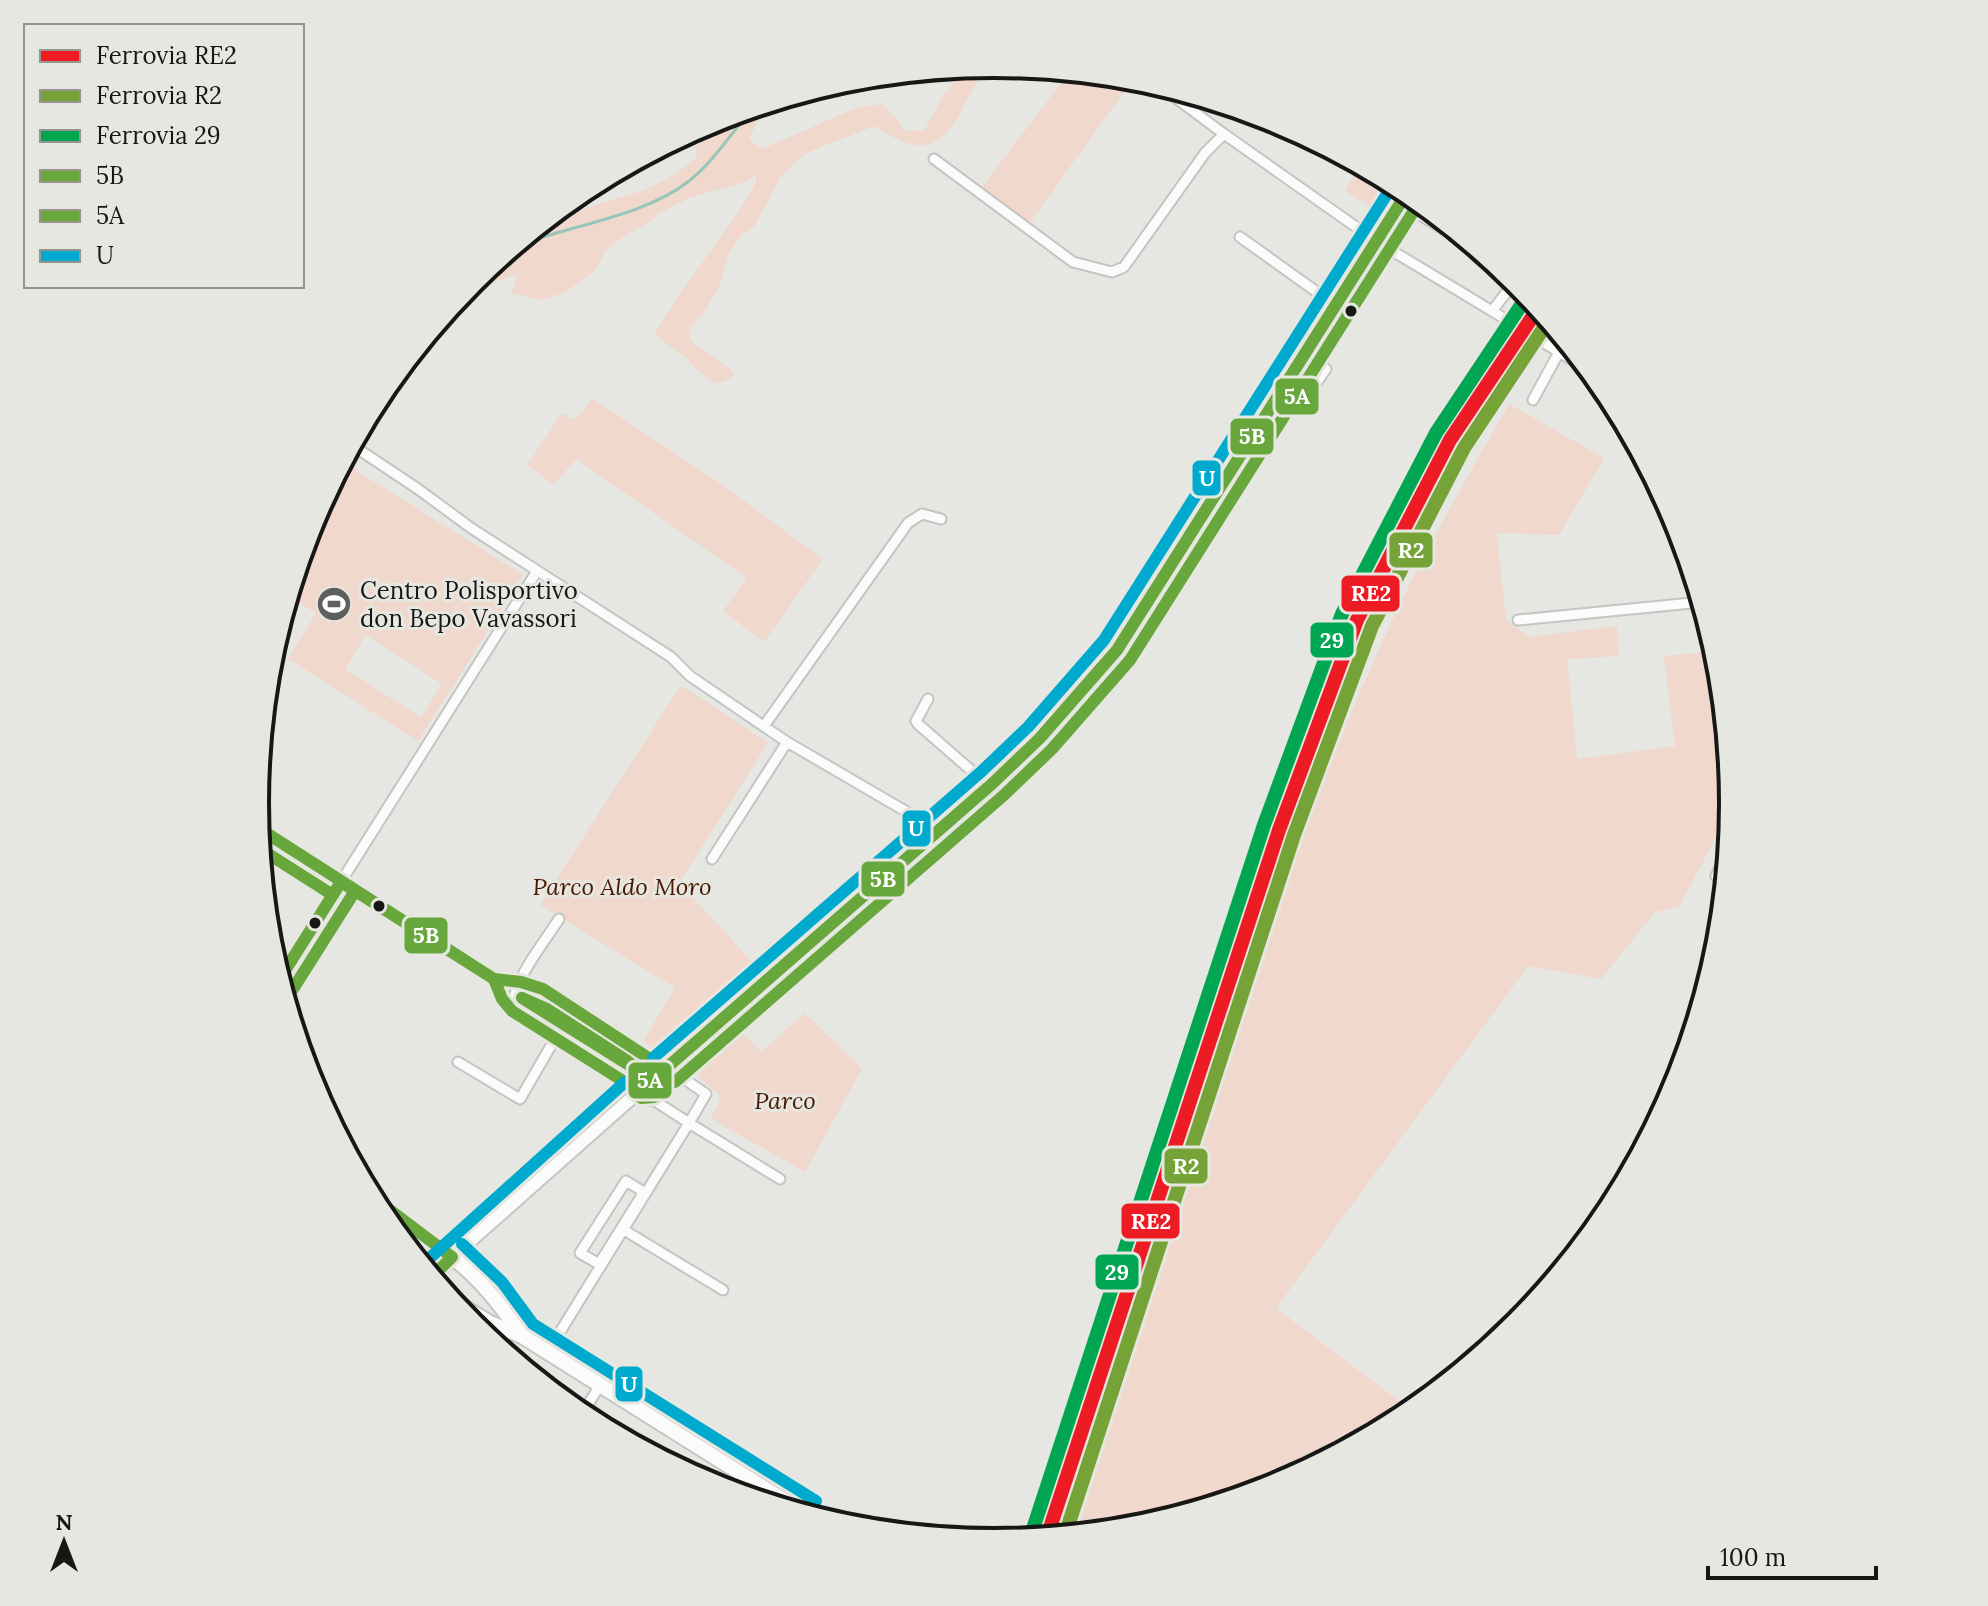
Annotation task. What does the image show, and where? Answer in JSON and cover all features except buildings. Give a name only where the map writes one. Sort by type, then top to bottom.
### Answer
[{"type":"main road","points":[[661,1069],[936,833],[985,782],[1040,738],[1117,650],[1400,203]]},
{"type":"main road","points":[[646,1063],[661,1069],[667,1084],[663,1093],[655,1099],[637,1093],[634,1071],[646,1063]]},
{"type":"main road","points":[[440,1269],[637,1093]]},
{"type":"main road","points":[[452,1257],[471,1271],[522,1336]]},
{"type":"main road","points":[[486,1321],[522,1336],[772,1493]]},
{"type":"street","points":[[1183,103],[1376,241],[1563,354]]},
{"type":"street","points":[[934,159],[1073,262],[1112,272],[1124,267],[1205,153],[1224,134]]},
{"type":"street","points":[[1240,237],[1335,305]]},
{"type":"street","points":[[1492,311],[1508,291]]},
{"type":"street","points":[[1533,400],[1559,352]]},
{"type":"street","points":[[1297,367],[1317,382]]},
{"type":"street","points":[[1307,399],[1326,369]]},
{"type":"street","points":[[360,451],[471,528],[671,657],[690,676],[787,742],[919,819],[936,833]]},
{"type":"street","points":[[764,726],[908,523],[922,514],[941,519]]},
{"type":"street","points":[[288,966],[537,571]]},
{"type":"street","points":[[1518,620],[1691,603]]},
{"type":"street","points":[[928,699],[916,721],[918,724],[985,782]]},
{"type":"street","points":[[712,859],[787,742]]},
{"type":"street","points":[[270,836],[494,979],[522,981],[540,987],[631,1044],[661,1069],[680,1076],[706,1094],[547,1353]]},
{"type":"street","points":[[512,1011],[514,995],[526,969],[559,919]]},
{"type":"street","points":[[494,979],[502,999],[512,1011],[637,1093],[655,1101],[780,1179]]},
{"type":"street","points":[[572,1049],[588,1036],[591,1020]]},
{"type":"street","points":[[458,1062],[520,1099],[556,1037]]},
{"type":"street","points":[[626,1181],[644,1192],[599,1264],[580,1253],[626,1181]]},
{"type":"street","points":[[399,1217],[452,1257]]},
{"type":"street","points":[[624,1230],[723,1290]]},
{"type":"street","points":[[588,1404],[600,1385]]},
{"type":"green space","points":[[980,79],[949,131],[939,139],[918,145],[891,136],[875,126],[806,153],[781,176],[754,227],[742,234],[727,256],[719,288],[702,315],[689,328],[691,341],[734,374],[727,380],[715,382],[708,379],[655,333],[739,211],[756,182],[756,176],[689,198],[659,213],[616,241],[605,252],[596,269],[566,292],[541,300],[511,293],[516,274],[485,286],[577,211],[642,191],[668,179],[697,158],[695,146],[717,133],[760,116],[749,139],[762,149],[856,108],[881,104],[904,130],[924,131],[945,93],[957,80]]},
{"type":"green space","points":[[1062,82],[1125,90],[1029,224],[982,187]]},
{"type":"green space","points":[[1355,174],[1385,193],[1374,209],[1345,191]]},
{"type":"green space","points":[[593,399],[721,484],[823,559],[764,642],[723,611],[747,578],[576,459],[554,485],[527,465],[562,413],[574,420]]},
{"type":"green space","points":[[1509,404],[1604,458],[1559,535],[1497,533],[1506,619],[1529,637],[1617,626],[1618,656],[1567,659],[1577,759],[1675,746],[1664,656],[1703,652],[1713,708],[1717,756],[1718,834],[1679,907],[1655,912],[1601,979],[1528,966],[1276,1308],[1401,1403],[1315,1453],[1227,1490],[1135,1514],[1071,1524],[1105,1410],[1190,1157],[1310,816],[1362,687],[1404,595]]},
{"type":"green space","points":[[352,467],[523,575],[418,741],[288,659],[316,613],[298,602],[324,526]],"holes":[[[366,635],[442,684],[421,717],[345,669]]]},
{"type":"green space","name":"Parco Aldo Moro","points":[[681,685],[768,743],[679,883],[758,968],[664,1053],[643,1041],[675,988],[540,905]]},
{"type":"green space","name":"Parco","points":[[805,1013],[862,1069],[805,1172],[710,1118],[718,1107],[720,1096],[693,1072],[741,1032],[761,1052]]},
{"type":"waterway","points":[[542,237],[627,212],[671,193],[707,165],[740,124]]},
{"type":"rail line","name":"29","points":[[1034,1526],[1264,825],[1342,614],[1436,433],[1521,305]]},
{"type":"rail line","name":"RE2","points":[[1051,1525],[1279,830],[1357,620],[1450,440],[1532,317]]},
{"type":"rail line","name":"R2","points":[[1069,1524],[1294,835],[1372,626],[1464,448],[1543,330]]},
{"type":"transit line","name":"U","points":[[653,1058],[982,771],[1028,727],[1104,640],[1387,194]]},
{"type":"transit line","name":"5B","points":[[664,1070],[993,783],[1040,738],[1117,650],[1401,203]]},
{"type":"transit line","name":"5A","points":[[675,1082],[1004,795],[1052,749],[1130,660],[1413,212]]},
{"type":"transit line","name":"5B","points":[[270,836],[494,979]]},
{"type":"transit line","name":"5A","points":[[271,856],[328,892]]},
{"type":"transit line","name":"5B","points":[[341,882],[494,979]]},
{"type":"transit line","name":"5B","points":[[288,966],[341,882]]},
{"type":"transit line","name":"5A","points":[[293,988],[355,891]]},
{"type":"transit line","name":"5B","points":[[494,979],[521,982],[543,989],[653,1061],[666,1075],[667,1086],[654,1097],[641,1098],[631,1086],[512,1011],[502,999],[494,979]]},
{"type":"transit line","name":"5A","points":[[522,998],[547,1009],[626,1060],[651,1080],[648,1082],[640,1072],[522,998]]},
{"type":"transit line","name":"U","points":[[430,1258],[625,1082]]},
{"type":"transit line","name":"5B","points":[[399,1217],[452,1257],[440,1269]]},
{"type":"transit line","name":"U","points":[[462,1244],[502,1282],[533,1324],[816,1501]]},
{"type":"place","name":"Centro Polisportivo don Bepo Vavassori","points":[[334,604]]}]
